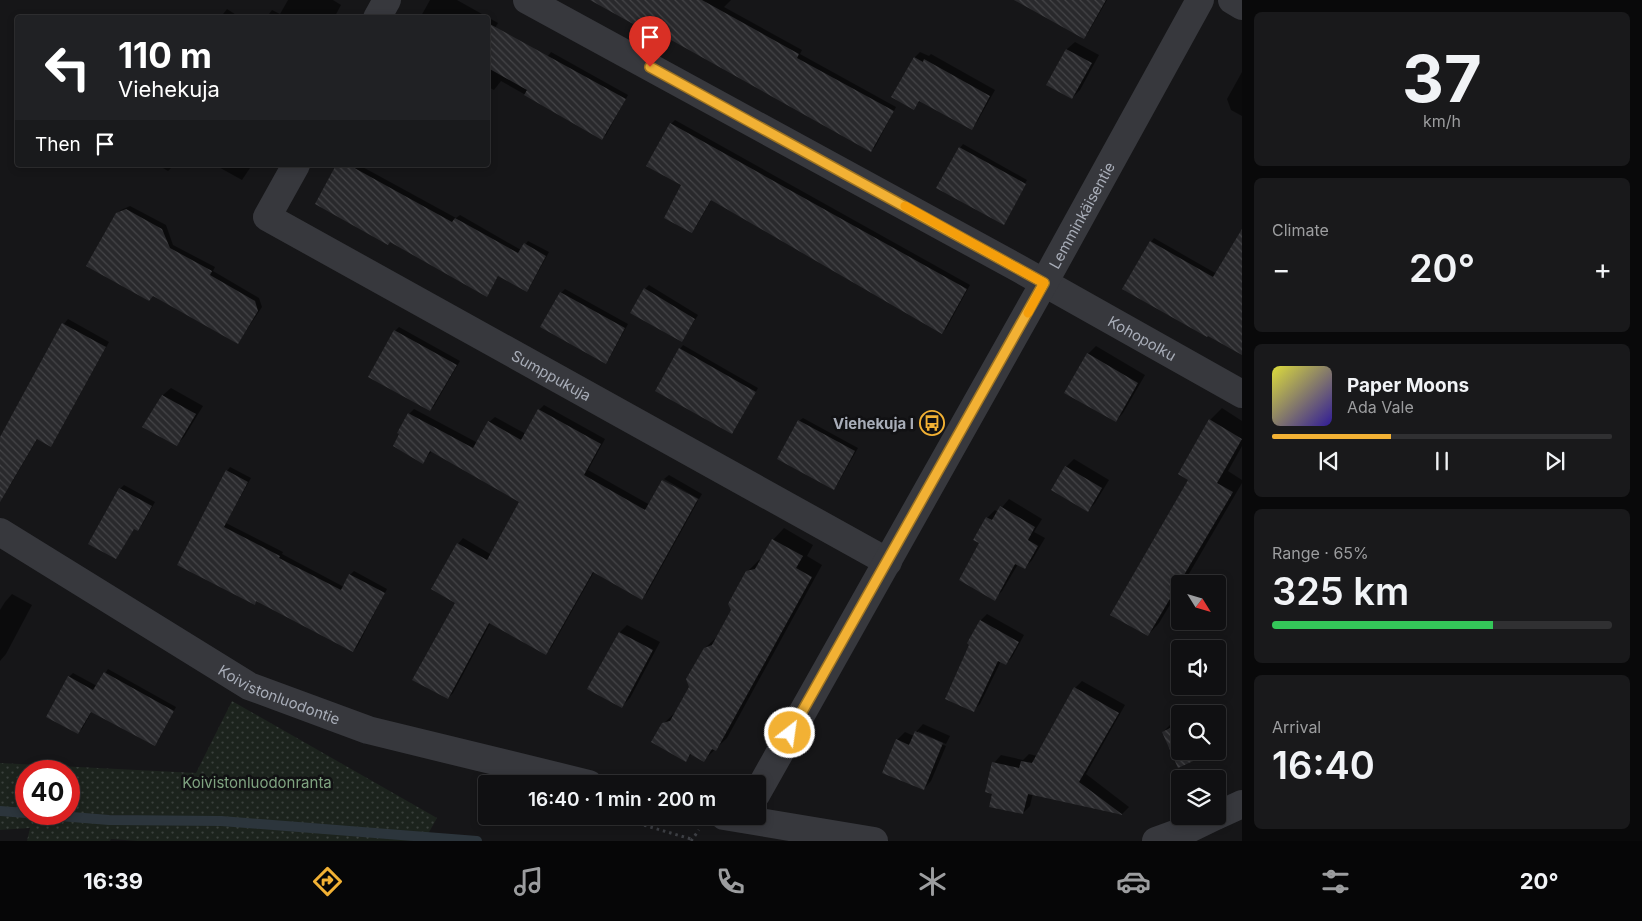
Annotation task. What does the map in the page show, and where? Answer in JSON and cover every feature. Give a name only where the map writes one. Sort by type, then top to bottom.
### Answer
[{"type":"street","points":[[379,15],[387,0]]},
{"type":"street","name":"Kohopolku","points":[[527,0],[1044,283],[1242,394]]},
{"type":"street","points":[[1232,0],[1242,6]]},
{"type":"street","name":"Lemminkäisentie","points":[[766,777],[1044,283],[1196,2]]},
{"type":"street","name":"Sumppukuja","points":[[295,167],[267,217],[888,562]]},
{"type":"street","name":"Koivistonluodontie","points":[[0,532],[249,686],[368,730],[553,775]]},
{"type":"street","points":[[1226,812],[1242,804]]},
{"type":"street","points":[[760,825],[816,830],[874,841]]},
{"type":"street","points":[[1156,841],[1198,825]]},
{"type":"path","points":[[644,825],[691,839]]},
{"type":"green space","name":"Koivistonluodonranta","points":[[232,701],[437,818],[424,841],[138,841],[111,839],[110,841],[27,841],[30,828],[0,830],[0,763],[15,764],[15,825],[80,825],[80,767],[196,773]]},
{"type":"building","points":[[590,0],[702,0],[799,54],[797,58],[894,111],[871,152],[664,36],[662,40]]},
{"type":"building","points":[[1014,0],[1106,0],[1084,39]]},
{"type":"building","points":[[490,24],[626,99],[602,140],[524,95],[527,90],[490,69]]},
{"type":"building","points":[[1066,49],[1092,63],[1072,99],[1046,85]]},
{"type":"building","points":[[914,57],[923,62],[924,59],[990,96],[972,130],[919,101],[914,110],[891,97]]},
{"type":"building","points":[[670,123],[967,289],[942,334],[711,200],[692,233],[664,218],[681,185],[646,166]]},
{"type":"building","points":[[959,147],[1026,184],[1004,225],[936,188]]},
{"type":"building","points":[[335,167],[353,167],[452,222],[455,218],[518,253],[524,243],[546,256],[527,292],[498,276],[487,297],[390,242],[388,245],[315,204]]},
{"type":"building","points":[[126,209],[162,229],[170,248],[212,271],[210,275],[255,301],[258,311],[238,344],[153,296],[149,301],[86,266],[116,213]]},
{"type":"building","points":[[1242,229],[1242,355],[1122,289],[1150,241],[1213,277]]},
{"type":"building","points":[[644,288],[695,319],[682,342],[630,313]]},
{"type":"building","points":[[560,292],[625,328],[606,364],[540,327]]},
{"type":"building","points":[[62,323],[106,347],[51,447],[37,439],[0,502],[0,437]]},
{"type":"building","points":[[394,330],[457,365],[430,411],[368,377]]},
{"type":"building","points":[[679,348],[756,392],[732,434],[655,391]]},
{"type":"building","points":[[1087,353],[1138,383],[1116,422],[1064,393]]},
{"type":"building","points":[[162,395],[196,414],[177,446],[142,427]]},
{"type":"building","points":[[538,409],[601,444],[584,475],[645,510],[662,480],[698,499],[642,600],[593,572],[546,655],[489,623],[448,699],[412,680],[455,603],[431,589],[457,543],[487,560],[519,502],[430,451],[423,464],[393,446],[399,434],[397,433],[408,413],[473,448],[488,421],[521,440]]},
{"type":"building","points":[[1209,419],[1242,439],[1217,483],[1233,492],[1184,575],[1171,575],[1171,597],[1148,636],[1110,615],[1188,480],[1178,474]]},
{"type":"building","points":[[798,420],[855,451],[834,490],[777,459]]},
{"type":"building","points":[[1065,466],[1102,488],[1088,512],[1051,490]]},
{"type":"building","points":[[226,470],[248,482],[224,527],[341,590],[349,574],[385,593],[353,652],[256,601],[255,605],[177,565]]},
{"type":"building","points":[[119,488],[152,506],[138,531],[134,529],[116,559],[88,544]]},
{"type":"building","points":[[1000,506],[1035,527],[1028,540],[1038,546],[1025,569],[1015,564],[995,601],[959,580],[979,543],[973,540],[986,517],[992,520]]},
{"type":"building","points":[[772,539],[803,556],[796,568],[812,577],[716,751],[712,749],[704,762],[690,754],[686,762],[651,742],[662,723],[670,721],[689,687],[686,679],[704,648],[712,645],[731,610],[728,604],[746,571],[755,569]]},
{"type":"building","points":[[980,620],[1019,642],[1006,665],[998,661],[974,712],[945,699],[969,645],[967,643]]},
{"type":"building","points":[[619,632],[653,650],[622,708],[587,689]]},
{"type":"building","points":[[104,672],[174,711],[155,746],[91,712],[78,734],[46,717],[68,676],[93,690]]},
{"type":"building","points":[[1074,687],[1119,713],[1079,782],[1123,815],[1028,794],[1023,814],[989,807],[992,794],[985,792],[992,762],[1019,768],[1021,761],[1032,763]]},
{"type":"building","points":[[1171,728],[1171,752],[1162,732]]},
{"type":"building","points":[[915,731],[943,743],[924,790],[882,773],[896,739],[909,745]]},
{"type":"building","points":[[1174,760],[1195,760],[1178,768]]},
{"type":"waterway","points":[[0,811],[15,812]]},
{"type":"waterway","points":[[80,818],[109,820],[221,821],[477,841]]},
{"type":"slow traffic","points":[[905,206],[1044,283],[1028,313]]},
{"type":"place","name":"Viehekuja I","points":[[932,423]]},
{"type":"route","points":[[650,67],[1044,283],[790,733]]}]
